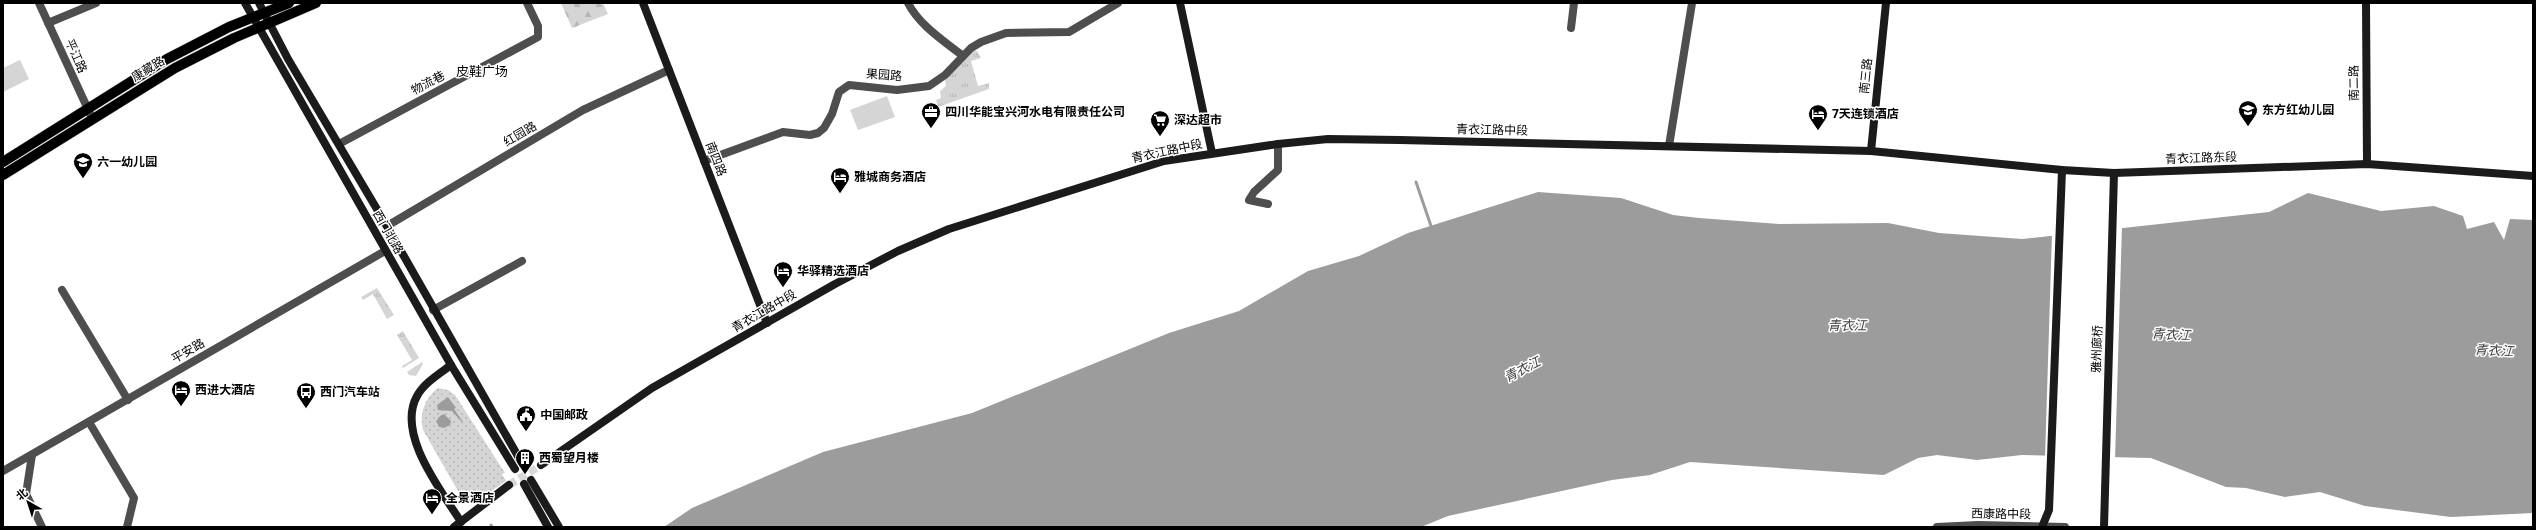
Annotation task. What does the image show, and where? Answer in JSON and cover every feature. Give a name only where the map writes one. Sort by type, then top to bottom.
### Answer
[{"type":"main road","name":"西门北路","points":[[245,3],[451,366],[515,469]]},
{"type":"main road","name":"西门北路","points":[[259,3],[271,23],[288,59],[387,226],[433,310],[523,465]]},
{"type":"main road","name":"康藏路","points":[[3,175],[167,59],[229,27],[289,3]]},
{"type":"main road","name":"康藏路","points":[[3,162],[175,68],[316,3]]},
{"type":"main road","name":"南四路","points":[[643,3],[768,323]]},
{"type":"main road","points":[[1180,3],[1212,153]]},
{"type":"main road","name":"南三路","points":[[1871,151],[1886,3]]},
{"type":"main road","name":"南二路","points":[[2366,3],[2367,164]]},
{"type":"main road","name":"青衣江路中段","points":[[541,465],[652,388],[898,251],[950,229],[1145,166],[1212,153],[1328,139],[1871,151]]},
{"type":"main road","name":"青衣江路东段","points":[[1871,151],[2062,170],[2114,173],[2367,164],[2533,176]]},
{"type":"main road","points":[[2042,527],[2049,510],[2062,170]]},
{"type":"main road","name":"雅州廊桥","points":[[2104,527],[2114,173]]},
{"type":"main road","points":[[451,366],[425,385],[417,396],[410,429],[422,457],[461,522]]},
{"type":"main road","points":[[531,480],[559,527]]},
{"type":"main road","points":[[524,484],[548,527]]},
{"type":"main road","points":[[454,527],[509,486]]},
{"type":"street","name":"平江路","points":[[39,3],[89,114]]},
{"type":"street","points":[[48,23],[96,3]]},
{"type":"street","name":"物流巷","points":[[339,144],[540,38],[538,26],[527,3]]},
{"type":"street","points":[[908,3],[912,11],[936,34],[963,56]]},
{"type":"street","name":"果园路","points":[[704,161],[783,132],[810,136],[818,133],[824,128],[832,114],[839,92],[850,85],[897,90],[929,86],[945,75],[963,56],[980,42],[1006,33],[1069,32],[1118,3]]},
{"type":"street","points":[[1572,28],[1574,3]]},
{"type":"street","points":[[1670,146],[1692,3]]},
{"type":"street","name":"红园路","points":[[387,226],[583,110],[670,70]]},
{"type":"street","points":[[1268,204],[1249,200],[1254,192],[1278,170],[1278,144]]},
{"type":"street","name":"平安路","points":[[3,471],[385,251]]},
{"type":"street","points":[[433,310],[522,261]]},
{"type":"street","points":[[62,290],[128,400]]},
{"type":"street","points":[[89,422],[134,498],[127,527]]},
{"type":"street","points":[[32,455],[26,494],[42,527]]},
{"type":"street","name":"西康路中段","points":[[1937,527],[1978,525],[2065,527]]},
{"type":"green space","points":[[561,3],[603,3],[608,14],[572,28]]},
{"type":"green space","points":[[972,50],[977,51],[981,58],[971,61],[978,86],[989,83],[989,89],[938,107],[936,100],[941,98],[940,91],[946,86],[945,80]]},
{"type":"green space","points":[[20,60],[29,79],[3,92],[3,68]]},
{"type":"green space","points":[[887,96],[895,117],[858,130],[850,110]]},
{"type":"green space","points":[[377,288],[394,315],[387,319],[373,294],[363,300],[361,297]]},
{"type":"green space","points":[[403,331],[419,358],[403,368],[402,366],[412,360],[397,335]]},
{"type":"green space","points":[[422,362],[423,364],[416,376],[409,375],[407,372]]},
{"type":"green space","points":[[438,388],[448,390],[455,395],[505,473],[502,474],[506,481],[480,498],[468,500],[462,498],[423,430],[422,418],[424,406],[433,392]]},
{"type":"water","name":"青衣江","points":[[1538,192],[1621,198],[1673,215],[1699,218],[1779,224],[1888,223],[1939,233],[2022,239],[2269,212],[2308,193],[2381,211],[2434,206],[2463,216],[2467,229],[2494,222],[2504,240],[2510,219],[2533,220],[2533,513],[2451,517],[2365,506],[2320,492],[2285,497],[2246,488],[2226,487],[2151,458],[2022,455],[1977,460],[1937,455],[1918,458],[1884,475],[1690,462],[1650,475],[1612,480],[1448,516],[1421,527],[664,527],[692,508],[823,452],[972,413],[1169,333],[1239,311],[1308,271],[1359,256],[1408,233]]},
{"type":"water","points":[[448,397],[456,408],[454,409],[463,422],[452,411],[438,410],[437,405]]},
{"type":"water","points":[[444,414],[451,421],[450,425],[444,428],[439,427],[436,421]]},
{"type":"pier","points":[[2122,226],[2115,460],[2045,458],[2052,233]]},
{"type":"waterway","points":[[1416,182],[1431,226]]},
{"type":"tunnel","points":[[509,485],[541,465]]},
{"type":"place","name":"东方红幼儿园","points":[[2248,127]]},
{"type":"place","name":"四川华能宝兴河水电有限责任公司","points":[[931,129]]},
{"type":"place","name":"7天连锁酒店","points":[[1818,131]]},
{"type":"place","name":"深达超市","points":[[1160,137]]},
{"type":"place","name":"六一幼儿园","points":[[83,179]]},
{"type":"place","name":"雅城商务酒店","points":[[840,194]]},
{"type":"place","name":"华驿精选酒店","points":[[783,288]]},
{"type":"place","name":"西进大酒店","points":[[181,407]]},
{"type":"place","name":"西门汽车站","points":[[306,409]]},
{"type":"place","name":"中国邮政","points":[[526,432]]},
{"type":"place","name":"西蜀望月楼","points":[[525,475]]},
{"type":"place","name":"全景酒店","points":[[432,515]]},
{"type":"district","name":"皮鞋广场","points":[[482,71]]}]
